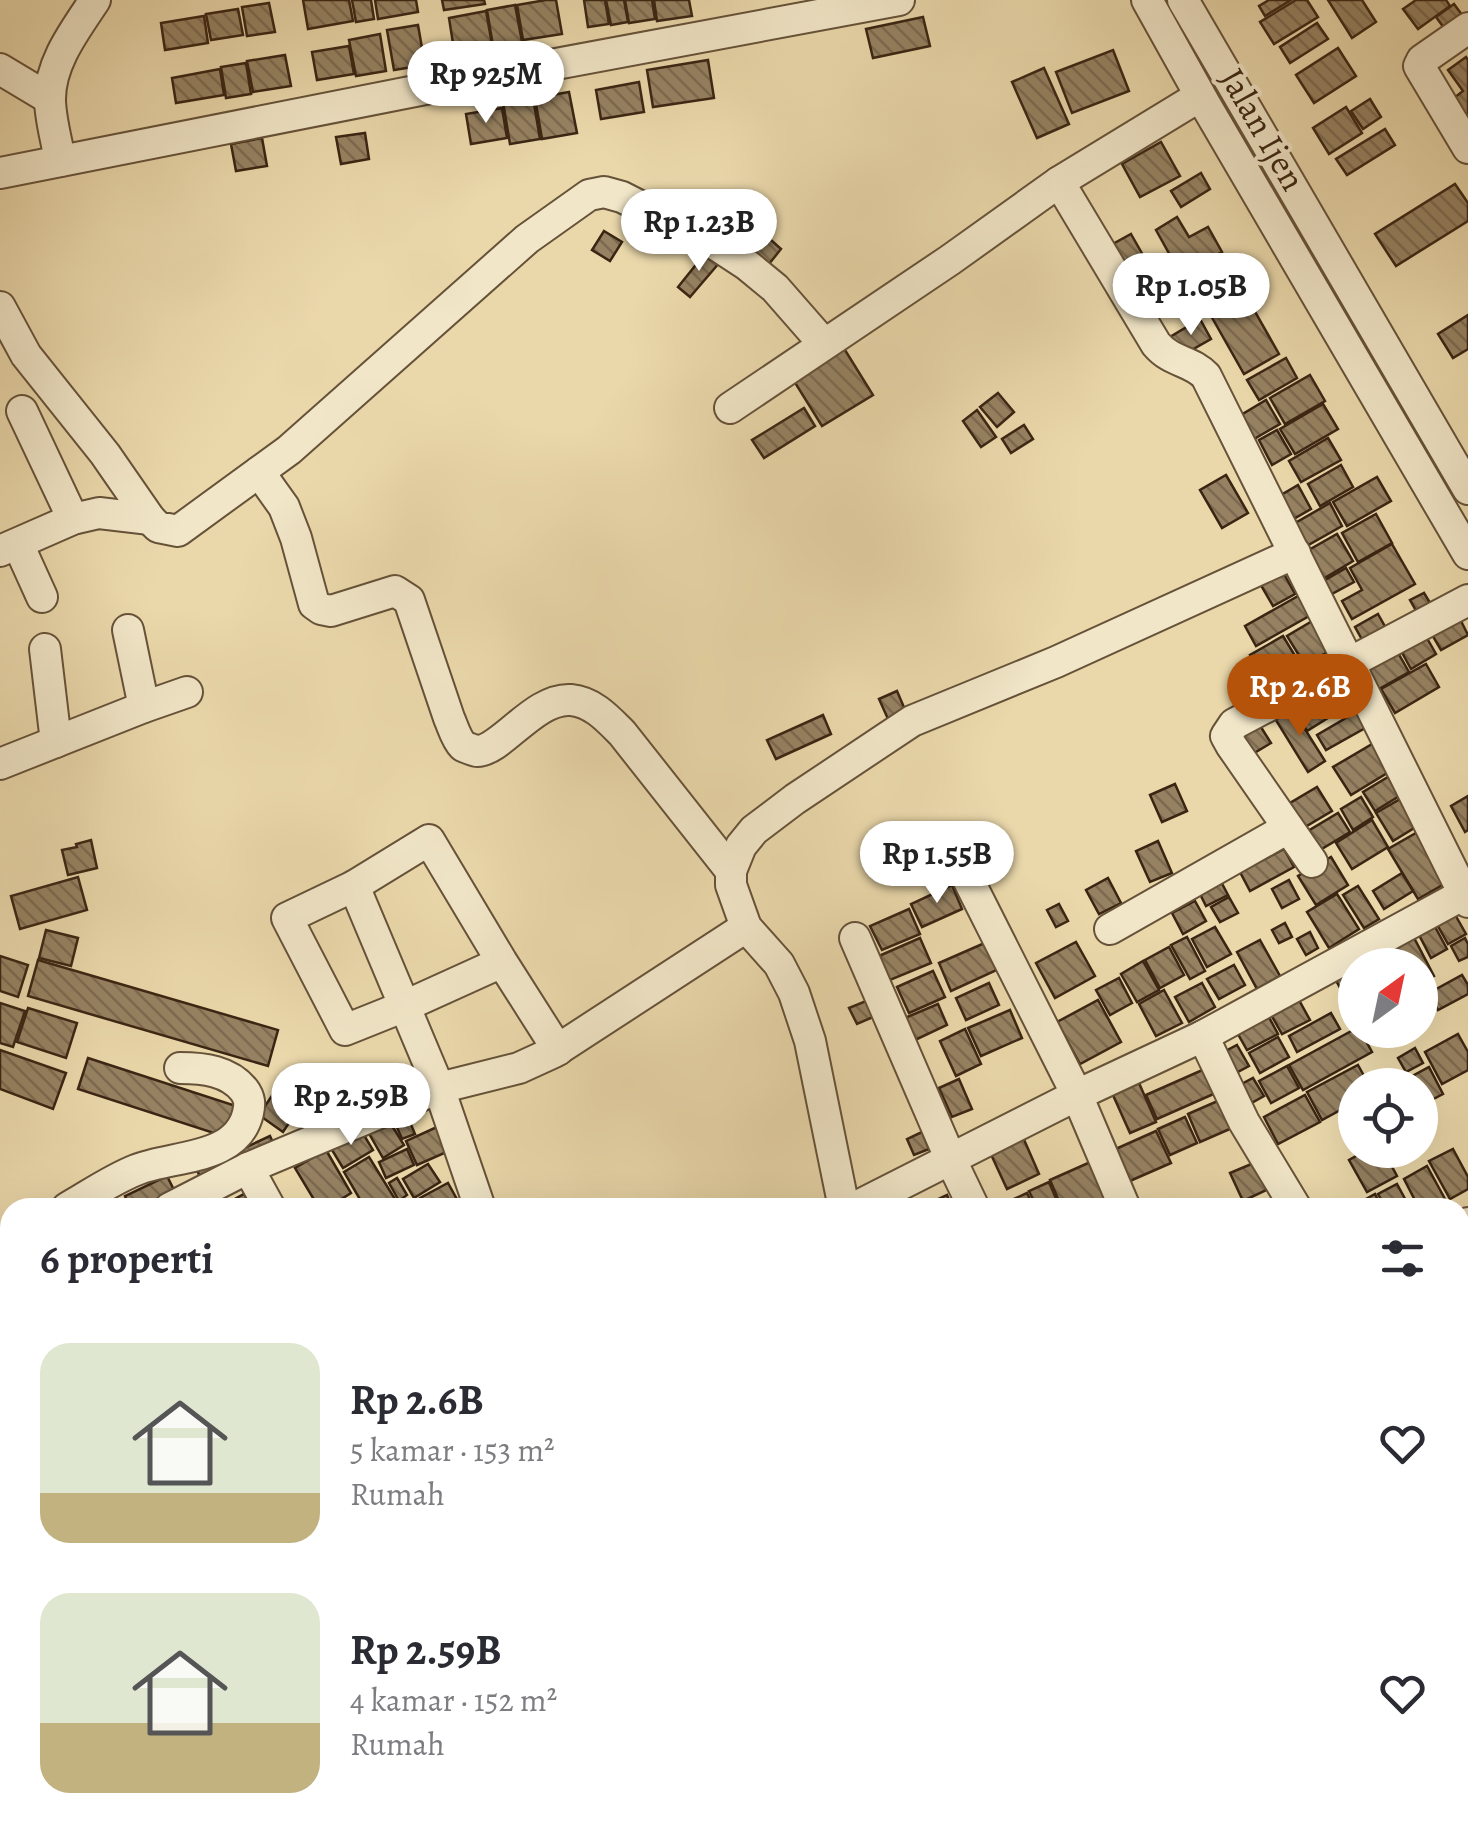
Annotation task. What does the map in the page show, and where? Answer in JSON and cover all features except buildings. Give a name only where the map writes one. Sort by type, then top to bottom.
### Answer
[{"type":"street","points":[[60,161],[50,99],[54,72],[68,41],[95,0]]},
{"type":"street","points":[[0,173],[825,7],[899,0]]},
{"type":"street","name":"Jalan Ijen","points":[[1146,0],[1468,554]]},
{"type":"street","name":"Jalan Ijen","points":[[1183,0],[1468,489]]},
{"type":"street","points":[[1468,28],[1419,66],[1468,148]]},
{"type":"street","points":[[0,69],[50,99]]},
{"type":"street","points":[[730,408],[1059,182],[1200,96]]},
{"type":"street","points":[[1216,123],[1244,106]]},
{"type":"street","points":[[874,1198],[1203,1036],[1466,898],[1206,376],[1195,366],[1174,360],[1156,344],[1059,182]]},
{"type":"street","points":[[0,307],[26,355],[150,518],[158,527],[178,531],[289,450],[526,239],[589,195],[604,192],[622,197],[748,265],[824,344]]},
{"type":"street","points":[[22,411],[73,519]]},
{"type":"street","points":[[259,472],[284,507],[314,604],[331,611],[395,591],[409,600],[449,718],[464,747],[477,752],[489,747],[554,702],[572,700],[588,704],[603,713],[622,734],[731,871]]},
{"type":"street","points":[[42,597],[9,548],[73,519],[99,513],[150,518]]},
{"type":"street","points":[[842,1198],[814,1056],[794,993],[779,964],[746,927],[731,885],[731,871],[740,846],[794,799],[912,721],[1056,662],[1295,553]]},
{"type":"street","points":[[1312,862],[1231,745],[1226,736],[1229,729],[1468,600]]},
{"type":"street","points":[[128,630],[144,706]]},
{"type":"street","points":[[44,648],[56,742]]},
{"type":"street","points":[[0,764],[187,692]]},
{"type":"street","points":[[1110,929],[1288,828]]},
{"type":"street","points":[[502,962],[345,1030],[287,918],[354,886],[429,840],[558,1050]]},
{"type":"street","points":[[968,879],[1077,1095],[1121,1198]]},
{"type":"street","points":[[354,886],[439,1088],[477,1198]]},
{"type":"street","points":[[190,1198],[248,1168],[439,1088],[519,1068],[558,1050],[746,927]]},
{"type":"street","points":[[854,938],[969,1198]]},
{"type":"street","points":[[1203,1036],[1244,1122],[1290,1198]]},
{"type":"street","points":[[84,1198],[148,1164],[206,1152],[224,1145],[240,1132],[248,1110],[248,1097],[242,1088],[208,1069],[180,1068]]},
{"type":"street","points":[[248,1168],[264,1198]]}]
